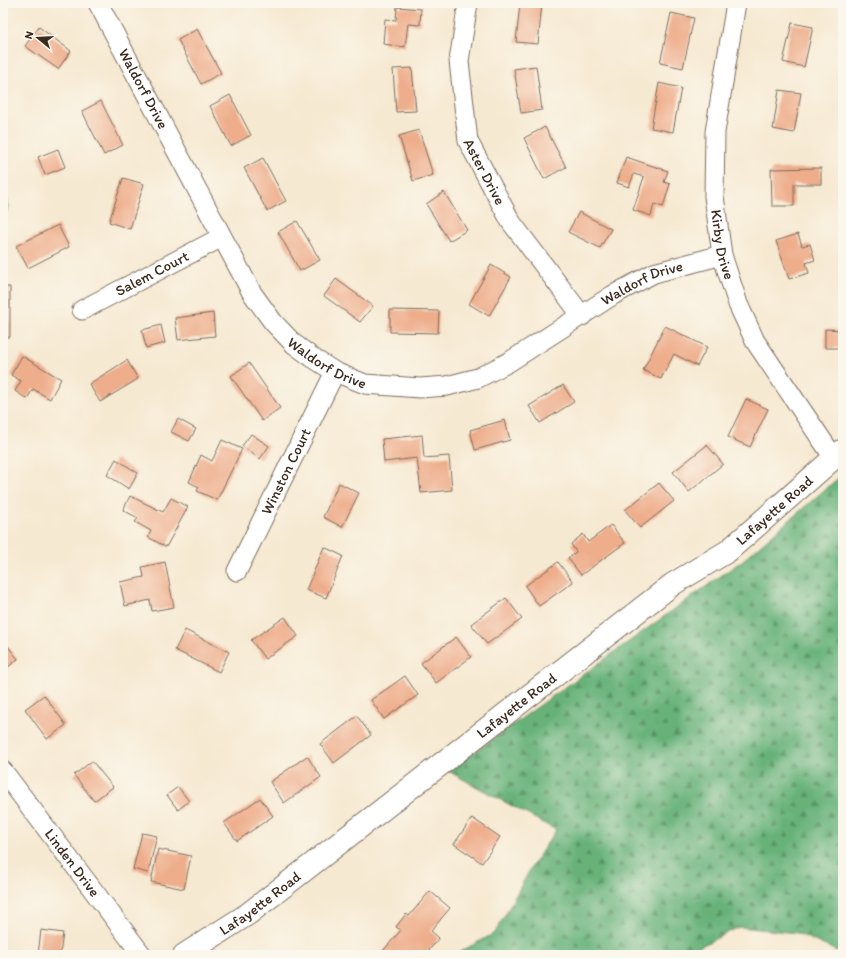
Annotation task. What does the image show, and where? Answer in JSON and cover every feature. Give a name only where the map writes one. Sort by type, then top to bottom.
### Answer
[{"type":"main road","name":"Lafayette Road","points":[[184,955],[248,914],[673,584],[728,551],[839,454]]},
{"type":"street","name":"Waldorf Drive","points":[[98,3],[252,293],[273,322],[294,344],[335,372],[365,384],[420,388],[447,386],[478,378],[509,362],[613,295],[654,273],[722,255]]},
{"type":"street","name":"Aster Drive","points":[[468,3],[459,61],[468,141],[511,222],[582,316]]},
{"type":"street","name":"Kirby Drive","points":[[736,3],[716,132],[714,196],[722,255],[738,304],[755,342],[839,454]]},
{"type":"street","name":"Salem Court","points":[[82,310],[222,237]]},
{"type":"street","name":"Winston Court","points":[[237,571],[335,372]]},
{"type":"street","name":"Linden Drive","points":[[3,771],[142,955]]},
{"type":"green space","points":[[3,187],[9,205],[3,220]]},
{"type":"green space","points":[[843,474],[843,954],[797,933],[739,927],[683,955],[454,955],[495,933],[532,866],[556,830],[448,771],[743,560]]},
{"type":"building","points":[[520,3],[542,3],[538,44],[516,42]]},
{"type":"building","points":[[397,7],[421,9],[420,25],[408,24],[405,47],[383,44],[385,19],[396,20]]},
{"type":"building","points":[[671,13],[694,18],[683,68],[660,63]]},
{"type":"building","points":[[792,23],[813,27],[804,67],[783,62]]},
{"type":"building","points":[[39,27],[71,51],[58,69],[25,46]]},
{"type":"building","points":[[197,29],[221,73],[201,84],[178,40]]},
{"type":"building","points":[[536,66],[542,110],[521,113],[514,69]]},
{"type":"building","points":[[412,68],[416,111],[396,112],[393,69]]},
{"type":"building","points":[[659,83],[681,88],[673,132],[651,128]]},
{"type":"building","points":[[779,90],[801,93],[794,133],[773,129]]},
{"type":"building","points":[[230,95],[251,135],[231,146],[210,106]]},
{"type":"building","points":[[101,101],[123,145],[104,155],[82,111]]},
{"type":"building","points":[[545,127],[566,167],[544,179],[524,138]]},
{"type":"building","points":[[419,130],[433,175],[413,181],[399,136]]},
{"type":"building","points":[[58,149],[65,167],[45,175],[38,157]]},
{"type":"building","points":[[626,157],[668,171],[664,182],[670,184],[663,207],[654,204],[651,216],[633,210],[644,177],[634,174],[629,187],[617,183]]},
{"type":"building","points":[[263,158],[286,201],[267,211],[244,168]]},
{"type":"building","points":[[821,168],[821,184],[794,184],[794,206],[772,206],[771,169]]},
{"type":"building","points":[[123,178],[144,184],[130,229],[109,222]]},
{"type":"building","points":[[444,192],[467,230],[449,241],[426,204]]},
{"type":"building","points":[[579,212],[611,229],[600,248],[568,232]]},
{"type":"building","points":[[297,221],[320,260],[300,271],[278,232]]},
{"type":"building","points":[[58,225],[69,247],[28,268],[16,246]]},
{"type":"building","points":[[798,234],[802,246],[810,244],[815,260],[806,263],[809,273],[789,279],[776,241]]},
{"type":"building","points":[[491,265],[511,277],[489,316],[469,304]]},
{"type":"building","points":[[336,279],[373,306],[360,322],[324,296]]},
{"type":"building","points":[[3,287],[10,287],[10,337],[3,337]]},
{"type":"building","points":[[390,310],[439,311],[438,333],[390,332]]},
{"type":"building","points":[[213,313],[215,336],[178,340],[175,318]]},
{"type":"building","points":[[161,325],[165,343],[146,348],[142,330]]},
{"type":"building","points":[[665,326],[707,347],[697,366],[674,354],[661,379],[643,370]]},
{"type":"building","points":[[825,329],[843,330],[843,348],[825,348]]},
{"type":"building","points":[[22,356],[61,379],[50,399],[33,389],[27,399],[15,391],[21,381],[11,375]]},
{"type":"building","points":[[127,360],[138,379],[100,402],[89,384]]},
{"type":"building","points":[[249,363],[280,408],[262,421],[231,376]]},
{"type":"building","points":[[563,385],[574,402],[540,423],[529,406]]},
{"type":"building","points":[[746,399],[768,409],[750,447],[728,437]]},
{"type":"building","points":[[178,419],[196,429],[189,441],[171,432]]},
{"type":"building","points":[[505,420],[510,440],[475,450],[470,430]]},
{"type":"building","points":[[251,434],[269,446],[260,459],[242,446]]},
{"type":"building","points":[[422,435],[424,458],[449,456],[452,490],[421,493],[417,458],[384,462],[382,439]]},
{"type":"building","points":[[222,440],[242,449],[217,500],[197,491],[199,487],[189,482],[201,455],[212,461]]},
{"type":"building","points":[[707,445],[723,464],[689,492],[673,472]]},
{"type":"building","points":[[116,459],[138,473],[129,489],[107,475]]},
{"type":"building","points":[[339,483],[359,493],[342,527],[323,517]]},
{"type":"building","points":[[659,483],[674,501],[640,528],[625,510]]},
{"type":"building","points":[[130,496],[163,512],[171,498],[188,507],[166,547],[148,537],[151,531],[135,522],[138,518],[123,510]]},
{"type":"building","points":[[611,525],[625,543],[581,575],[568,558],[576,552],[571,544],[583,534],[588,542]]},
{"type":"building","points":[[324,547],[343,556],[326,598],[306,590]]},
{"type":"building","points":[[165,562],[174,607],[152,611],[150,600],[125,606],[120,582],[144,577],[142,567]]},
{"type":"building","points":[[558,562],[573,582],[539,606],[525,586]]},
{"type":"building","points":[[506,598],[522,619],[487,644],[471,624]]},
{"type":"building","points":[[285,617],[298,636],[265,659],[251,640]]},
{"type":"building","points":[[185,630],[229,652],[219,672],[175,650]]},
{"type":"building","points":[[456,637],[471,657],[436,683],[421,663]]},
{"type":"building","points":[[3,640],[18,659],[3,671]]},
{"type":"building","points":[[405,676],[418,695],[384,719],[371,700]]},
{"type":"building","points":[[44,695],[66,725],[47,739],[25,709]]},
{"type":"building","points":[[357,716],[371,735],[334,763],[320,744]]},
{"type":"building","points":[[307,756],[321,777],[284,803],[270,782]]},
{"type":"building","points":[[92,761],[113,787],[94,801],[74,775]]},
{"type":"building","points":[[178,787],[189,801],[178,810],[167,795]]},
{"type":"building","points":[[260,798],[273,816],[237,841],[224,823]]},
{"type":"building","points":[[472,818],[500,837],[482,863],[454,844]]},
{"type":"building","points":[[142,833],[157,836],[148,873],[133,869]]},
{"type":"building","points":[[158,849],[191,856],[184,889],[151,882]]},
{"type":"building","points":[[430,891],[450,908],[431,931],[439,938],[425,955],[388,955],[383,951],[401,930],[396,927],[406,914],[409,916]]},
{"type":"building","points":[[41,930],[63,933],[60,955],[38,955]]}]
